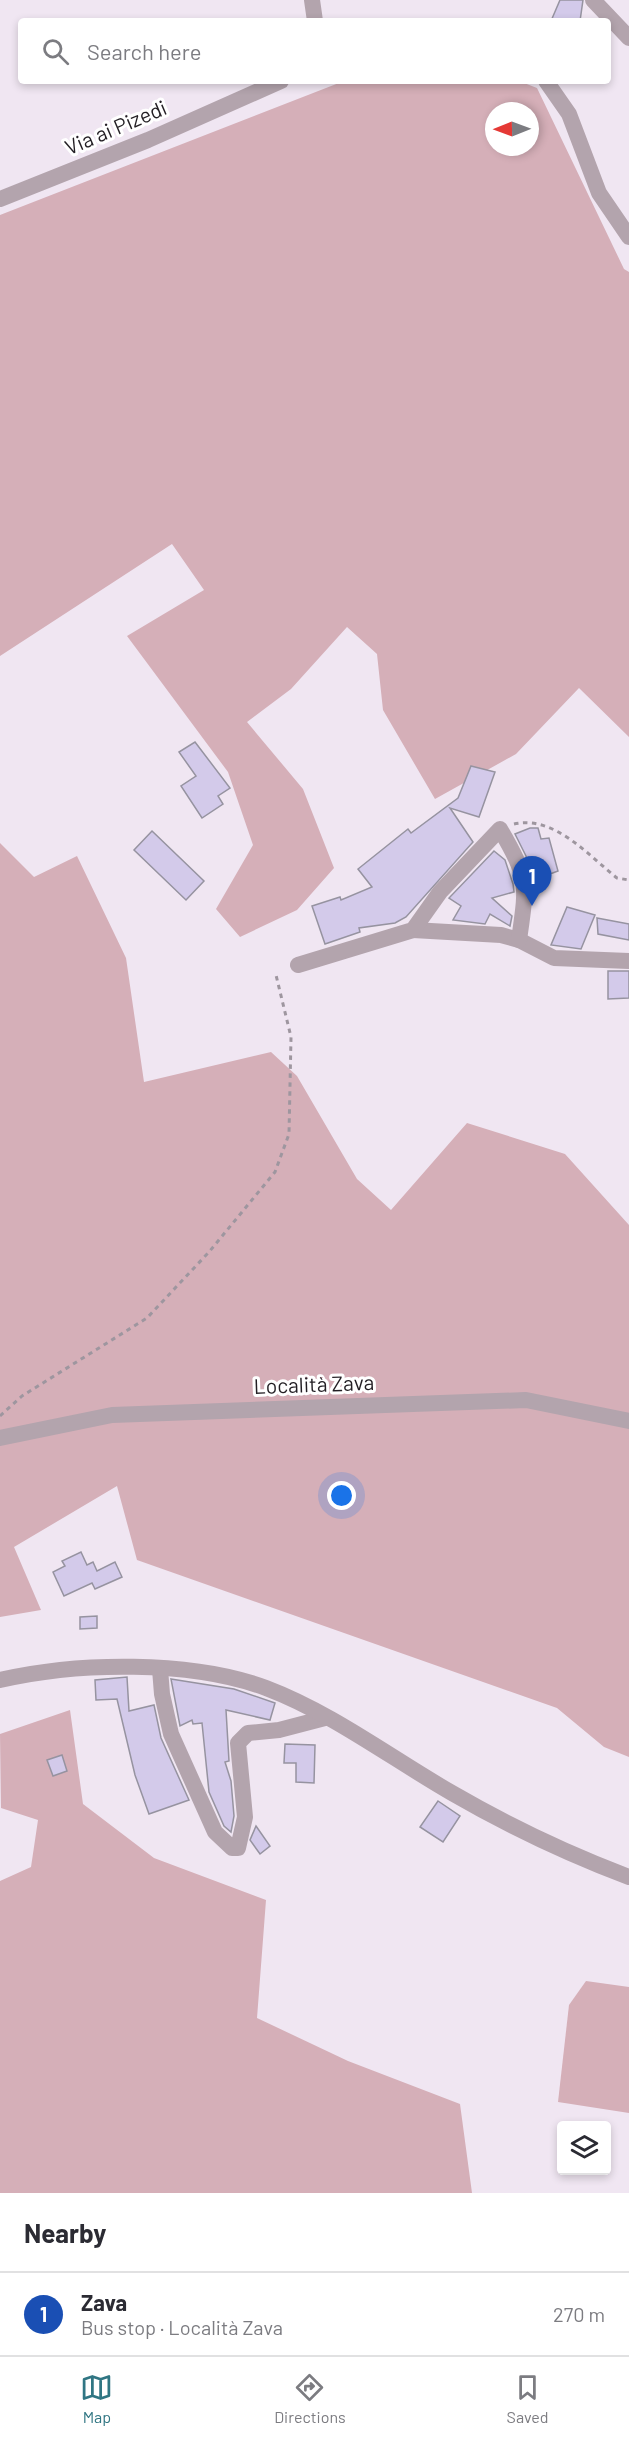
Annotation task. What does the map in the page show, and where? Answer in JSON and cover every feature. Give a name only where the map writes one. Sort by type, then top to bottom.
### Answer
[{"type":"street","points":[[312,0],[315,18]]},
{"type":"street","points":[[593,0],[610,18]]},
{"type":"street","points":[[611,19],[629,38]]},
{"type":"street","name":"Via ai Pizedi","points":[[0,199],[148,141],[274,84]]},
{"type":"street","points":[[548,84],[569,114],[599,193],[629,237]]},
{"type":"street","points":[[413,930],[440,892],[500,829],[520,864],[526,889],[519,940]]},
{"type":"street","points":[[298,965],[413,930],[501,935],[519,940],[554,958],[629,961]]},
{"type":"street","name":"Località Zava","points":[[0,1438],[112,1415],[526,1400],[629,1421]]},
{"type":"street","points":[[0,1680],[25,1674],[111,1666],[193,1671],[265,1688],[325,1718],[453,1794],[554,1848],[629,1877]]},
{"type":"street","points":[[160,1669],[162,1694],[171,1734],[194,1791],[215,1832],[232,1848],[238,1848],[245,1817],[238,1743],[248,1733],[279,1730],[325,1718]]},
{"type":"path","points":[[500,829],[517,823],[534,822],[554,829],[617,878],[629,880]]},
{"type":"path","points":[[0,1416],[22,1396],[147,1318],[209,1252],[275,1172],[289,1134],[291,1037],[276,975]]},
{"type":"shaded area","points":[[336,84],[527,84],[537,88],[624,269],[629,272],[629,737],[579,688],[516,754],[435,799],[383,710],[377,654],[347,627],[291,689],[247,722],[303,789],[334,868],[297,910],[240,937],[216,909],[253,845],[228,772],[127,636],[204,590],[172,544],[0,656],[0,215]]},
{"type":"shaded area","points":[[0,843],[34,877],[77,856],[126,958],[144,1082],[271,1052],[297,1076],[357,1179],[391,1210],[467,1123],[565,1154],[629,1225],[629,1757],[604,1747],[557,1708],[137,1560],[117,1486],[14,1547],[41,1610],[0,1617]]},
{"type":"shaded area","points":[[70,1710],[83,1804],[154,1858],[266,1900],[257,2018],[348,2061],[460,2104],[472,2193],[0,2193],[0,1881],[31,1867],[38,1820],[1,1808],[0,1734]]},
{"type":"shaded area","points":[[586,1981],[629,1987],[629,2113],[558,2102],[569,2005]]},
{"type":"building","points":[[560,0],[583,0],[580,18],[552,18]]},
{"type":"building","points":[[195,742],[230,788],[218,796],[223,804],[202,818],[181,786],[196,776],[179,752]]},
{"type":"building","points":[[471,766],[495,772],[479,817],[450,808],[473,842],[406,917],[395,923],[359,928],[360,932],[325,944],[312,906],[340,897],[341,900],[372,887],[358,869],[408,829],[411,833],[458,798]]},
{"type":"building","points":[[530,828],[538,828],[541,839],[549,838],[558,871],[534,880],[515,834]]},
{"type":"building","points":[[152,831],[204,881],[186,900],[134,850]]},
{"type":"building","points":[[494,851],[505,860],[514,892],[492,898],[512,916],[510,926],[490,914],[485,924],[453,920],[461,906],[449,898]]},
{"type":"building","points":[[567,907],[595,915],[581,949],[551,945]]},
{"type":"building","points":[[597,918],[629,924],[629,940],[598,934]]},
{"type":"building","points":[[608,971],[629,971],[629,998],[608,999]]},
{"type":"building","points":[[81,1552],[87,1565],[93,1562],[97,1571],[115,1562],[122,1577],[95,1589],[92,1583],[64,1596],[53,1572],[65,1566],[62,1561]]},
{"type":"building","points":[[97,1616],[97,1628],[80,1629],[80,1617]]},
{"type":"building","points":[[127,1677],[129,1711],[154,1705],[161,1738],[189,1800],[149,1814],[135,1775],[117,1699],[96,1700],[95,1680]]},
{"type":"building","points":[[171,1679],[234,1689],[275,1703],[270,1720],[226,1710],[229,1761],[225,1762],[231,1781],[234,1816],[231,1832],[224,1826],[209,1792],[202,1723],[193,1724],[192,1720],[180,1726]]},
{"type":"building","points":[[285,1744],[315,1745],[314,1783],[296,1782],[296,1763],[284,1763]]},
{"type":"building","points":[[62,1755],[67,1771],[53,1776],[47,1760]]},
{"type":"building","points":[[438,1801],[460,1816],[443,1842],[420,1827]]},
{"type":"building","points":[[256,1826],[270,1846],[260,1854],[250,1840]]},
{"type":"place","name":"Zava","points":[[532,906]]}]
